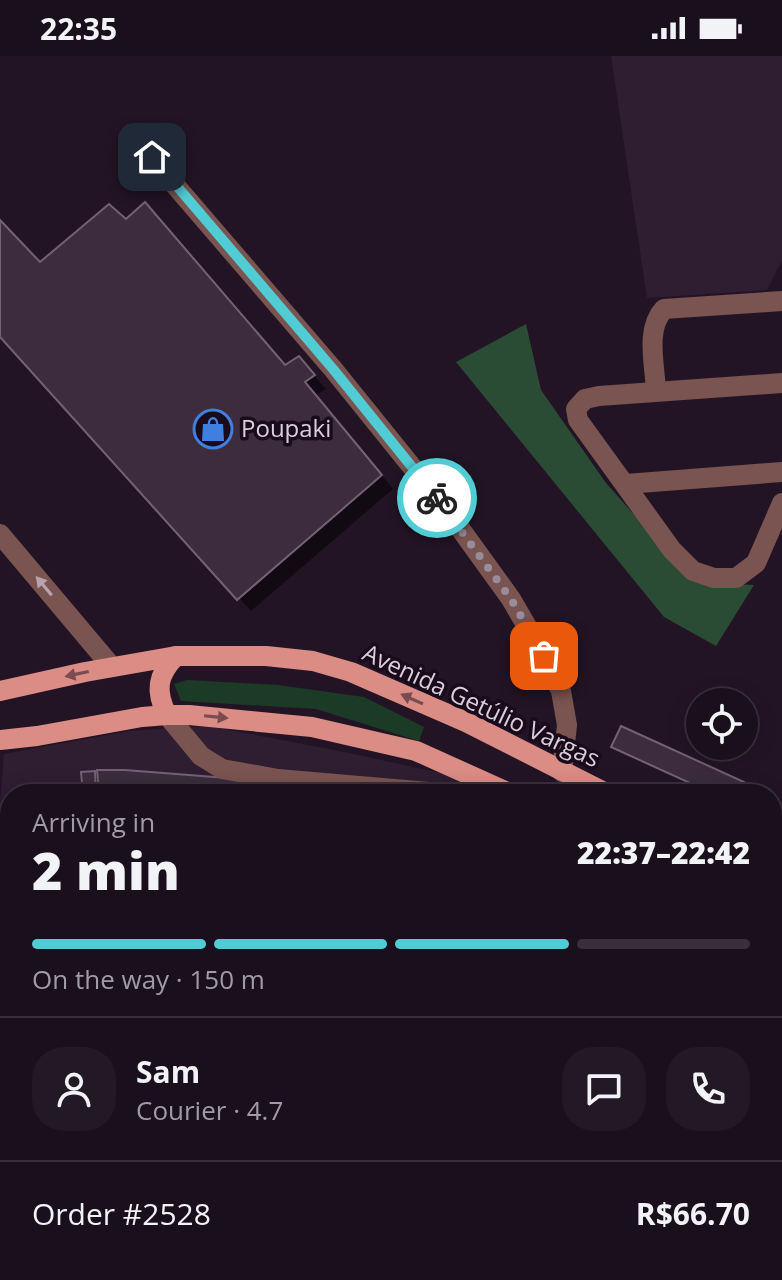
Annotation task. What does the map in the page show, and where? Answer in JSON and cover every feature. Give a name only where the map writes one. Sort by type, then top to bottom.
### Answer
[{"type":"main road","name":"Avenida Getúlio Vargas","points":[[0,691],[176,656],[266,656],[326,665],[351,672],[466,722],[587,784]]},
{"type":"main road","points":[[167,715],[160,703],[158,690],[160,677],[176,656]]},
{"type":"main road","points":[[0,740],[142,717],[189,715],[312,727],[435,758],[491,784]]},
{"type":"street","points":[[131,134],[333,369],[446,509],[511,599],[561,691],[567,725],[562,772]]},
{"type":"street","points":[[656,391],[653,335],[655,318],[664,309],[782,301]]},
{"type":"street","points":[[782,383],[585,399],[576,409],[578,420],[672,550],[693,571],[714,578],[736,578],[756,563],[782,503]]},
{"type":"street","points":[[626,484],[782,472]]},
{"type":"street","points":[[0,534],[112,667]]},
{"type":"street","points":[[167,715],[201,756],[222,769],[278,779],[336,784]]},
{"type":"shaded area","points":[[611,56],[782,56],[782,260],[767,290],[647,298]]},
{"type":"shaded area","points":[[208,726],[445,774],[464,784],[2,784],[4,754],[129,731]]},
{"type":"green space","points":[[526,324],[541,390],[606,483],[694,582],[754,585],[716,646],[664,617],[456,362]]},
{"type":"green space","points":[[187,680],[278,685],[364,697],[424,727],[419,741],[316,709],[181,701],[174,684]]},
{"type":"building","name":"Poupaki","points":[[145,202],[285,365],[299,356],[315,375],[305,382],[382,475],[237,600],[0,337],[0,220],[40,262],[109,204],[126,219]]},
{"type":"building","points":[[621,726],[686,756],[686,760],[696,760],[744,782],[692,784],[611,747]]},
{"type":"building","points":[[97,770],[292,784],[98,784]]},
{"type":"building","points":[[95,771],[96,784],[82,784],[81,772]]},
{"type":"way so far","points":[[437,498],[511,599],[544,656]]},
{"type":"place","name":"Poupaki","points":[[213,429]]},
{"type":"route","points":[[152,157],[333,369],[437,498]]}]
